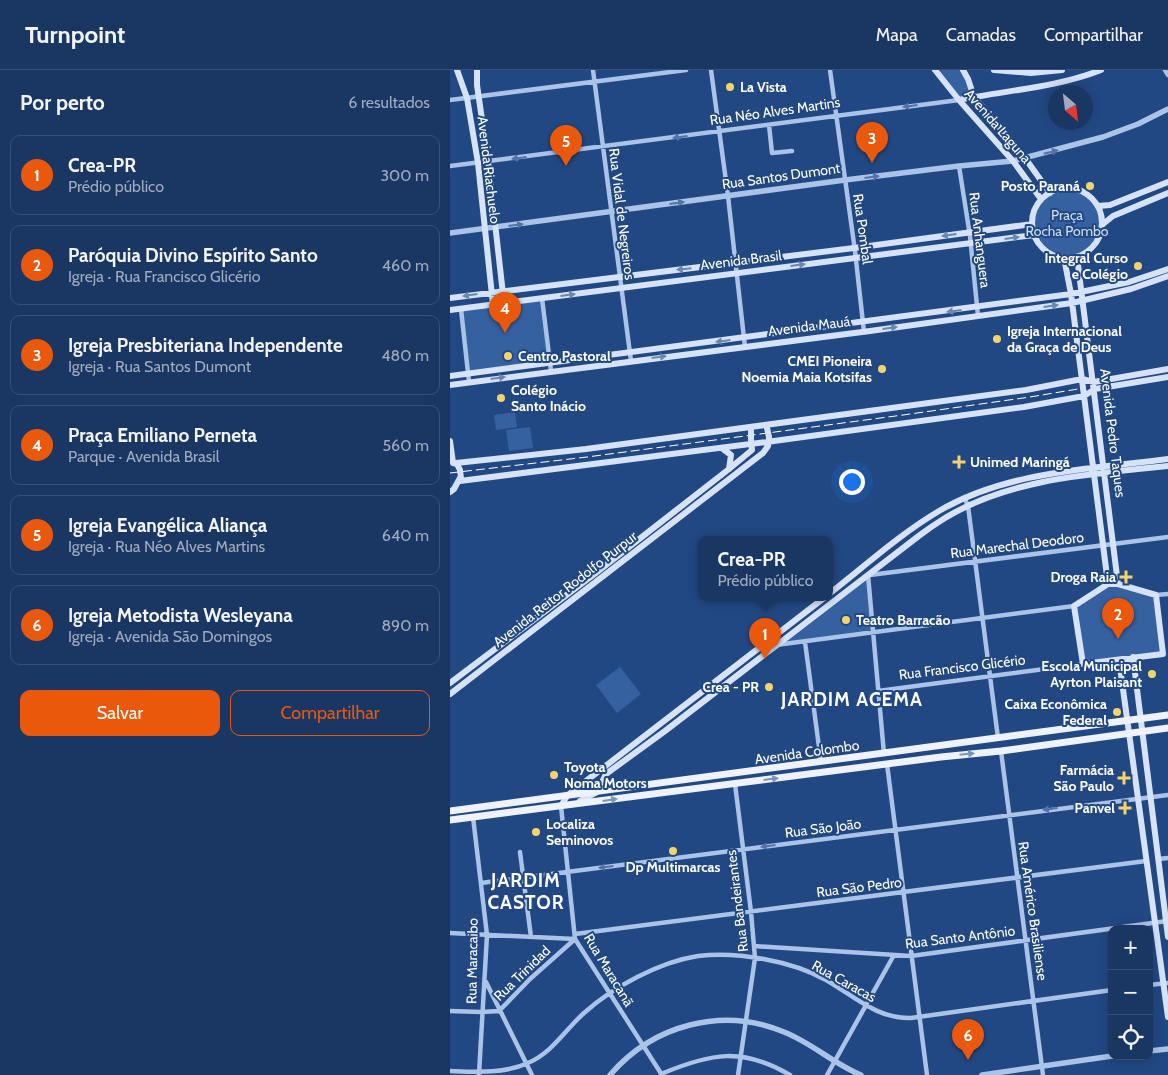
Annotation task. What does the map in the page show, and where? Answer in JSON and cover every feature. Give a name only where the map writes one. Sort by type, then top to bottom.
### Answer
[{"type":"main road","name":"Avenida Riachuelo","points":[[458,70],[467,98],[478,163],[493,304]]},
{"type":"main road","name":"Avenida Riachuelo","points":[[477,70],[478,97],[488,162],[504,303]]},
{"type":"main road","name":"Avenida Laguna","points":[[963,70],[974,97],[1025,158],[1050,192]]},
{"type":"main road","points":[[994,70],[1031,73],[1062,70]]},
{"type":"main road","name":"Rua Néo Alves Martins","points":[[959,100],[1055,84],[1101,70]]},
{"type":"main road","name":"Avenida Laguna","points":[[938,72],[959,100],[1013,161],[1042,199]]},
{"type":"main road","points":[[1098,206],[1113,204],[1168,182]]},
{"type":"main road","points":[[1070,188],[1081,191],[1091,197],[1102,215],[1103,224],[1098,240],[1092,247],[1077,257],[1064,258],[1046,251],[1034,235],[1032,224],[1034,210],[1050,192],[1070,188]]},
{"type":"main road","points":[[1103,224],[1113,216],[1168,193]]},
{"type":"main road","name":"Avenida Brasil","points":[[450,298],[619,276],[736,264],[1032,224]]},
{"type":"main road","name":"Avenida Brasil","points":[[450,310],[1034,235]]},
{"type":"main road","name":"Avenida Pedro Taques","points":[[1077,257],[1118,584]]},
{"type":"main road","name":"Avenida Pedro Taques","points":[[1064,258],[1071,294],[1108,584]]},
{"type":"main road","name":"Avenida Mauá","points":[[450,384],[630,353],[1071,294],[1128,282],[1168,269]]},
{"type":"main road","name":"Avenida Mauá","points":[[450,376],[631,361],[864,332],[1083,301],[1131,289],[1168,276]]},
{"type":"main road","points":[[454,464],[753,429],[1026,390],[1082,379],[1094,382],[1168,369]]},
{"type":"main road","points":[[450,482],[722,448],[752,442],[1024,407],[1084,396],[1095,389],[1168,377]]},
{"type":"main road","points":[[693,501],[763,453],[768,446],[769,440],[766,427]]},
{"type":"main road","points":[[693,501],[752,450],[753,429]]},
{"type":"main road","points":[[450,441],[454,464],[460,470],[459,480],[450,492]]},
{"type":"main road","points":[[722,448],[731,454],[729,470]]},
{"type":"main road","points":[[1144,466],[1168,459]]},
{"type":"main road","points":[[833,591],[915,527],[940,511],[965,499],[1009,483],[1093,471],[1144,466],[1168,466]]},
{"type":"main road","points":[[561,806],[587,799],[597,792],[606,774],[939,522],[968,506],[1047,478]]},
{"type":"main road","name":"Avenida Reitor Rodolfo Purpur","points":[[453,692],[693,501]]},
{"type":"main road","points":[[1083,664],[1074,606],[1108,584],[1118,584],[1156,595],[1166,653]]},
{"type":"main road","name":"Avenida Reitor Rodolfo Purpur","points":[[450,683],[570,598]]},
{"type":"main road","points":[[561,806],[567,796],[820,601]]},
{"type":"main road","name":"Rua Francisco Glicério","points":[[1083,664],[1166,653]]},
{"type":"main road","points":[[1133,657],[1168,937]]},
{"type":"main road","points":[[1119,660],[1146,861],[1166,983],[1168,1017]]},
{"type":"main road","points":[[475,664],[480,670]]},
{"type":"main road","points":[[450,683],[453,692]]},
{"type":"main road","name":"Avenida Colombo","points":[[450,811],[950,746],[1168,715]]},
{"type":"main road","points":[[665,720],[670,727]]},
{"type":"main road","name":"Avenida Colombo","points":[[450,820],[940,757],[1001,751],[1168,728]]},
{"type":"main road","points":[[940,757],[941,746]]},
{"type":"main road","points":[[949,756],[950,746]]},
{"type":"main road","points":[[799,776],[806,764]]},
{"type":"main road","points":[[647,795],[660,784]]},
{"type":"street","name":"Rua Vidal de Negreiros","points":[[593,70],[631,361]]},
{"type":"street","points":[[450,100],[686,70]]},
{"type":"street","points":[[711,70],[745,346]]},
{"type":"street","name":"Rua Pombal","points":[[830,70],[856,258],[864,332]]},
{"type":"street","points":[[1165,70],[1168,75]]},
{"type":"street","name":"Rua Néo Alves Martins","points":[[450,166],[959,100]]},
{"type":"street","name":"Rua Santos Dumont","points":[[450,233],[845,180],[1013,161],[1103,137],[1138,124],[1168,109]]},
{"type":"street","points":[[769,125],[772,153],[792,152]]},
{"type":"street","name":"Rua Anhanguera","points":[[959,166],[970,233],[978,316]]},
{"type":"street","points":[[542,298],[551,368]]},
{"type":"street","points":[[461,309],[469,382]]},
{"type":"street","points":[[965,499],[968,506],[976,561],[998,738]]},
{"type":"street","name":"Rua Marechal Deodoro","points":[[868,575],[1168,537]]},
{"type":"street","points":[[862,568],[868,575],[884,754]]},
{"type":"street","points":[[1156,595],[1168,594]]},
{"type":"street","points":[[771,639],[776,645],[805,642],[1074,606]]},
{"type":"street","points":[[805,642],[821,762]]},
{"type":"street","name":"Rua Francisco Glicério","points":[[878,691],[1083,664]]},
{"type":"street","name":"Rua Américo Brasiliense","points":[[1001,751],[1043,1075]]},
{"type":"street","points":[[887,764],[927,1075]]},
{"type":"street","name":"Rua Bandeirantes","points":[[735,784],[755,958],[738,1075]]},
{"type":"street","name":"Rua São João","points":[[481,883],[1168,795]]},
{"type":"street","name":"Rua Maracanã","points":[[561,806],[575,937],[662,1075]]},
{"type":"street","name":"Rua Maracaibo","points":[[473,817],[487,935],[479,1074]]},
{"type":"street","points":[[520,852],[531,937]]},
{"type":"street","points":[[1158,859],[1168,858]]},
{"type":"street","name":"Rua São Pedro","points":[[450,933],[562,939],[751,912],[1146,861]]},
{"type":"street","name":"Rua Santo Antônio","points":[[754,946],[911,956],[1167,921]]},
{"type":"street","name":"Rua Trinidad","points":[[450,1011],[499,1011],[575,937]]},
{"type":"street","points":[[562,939],[563,948]]},
{"type":"street","name":"Rua Caracas","points":[[450,1071],[479,1074],[527,1064],[547,1051],[583,1014],[609,993],[658,969],[697,956],[716,955],[755,958],[785,965],[824,979],[877,1012],[905,1018],[1108,991]]},
{"type":"street","points":[[827,1075],[894,955]]},
{"type":"street","points":[[485,980],[532,1075]]},
{"type":"street","points":[[1153,985],[1166,983]]},
{"type":"street","points":[[610,1075],[619,1064],[642,1045],[680,1027],[716,1020],[745,1021],[784,1032],[834,1062],[861,1075]]},
{"type":"street","points":[[1153,1051],[1168,1049]]},
{"type":"street","points":[[662,1075],[701,1059],[741,1055],[775,1066],[790,1075]]},
{"type":"street","points":[[982,1075],[1108,1057]]},
{"type":"green space","points":[[941,70],[963,70],[974,97],[959,100],[938,75]]},
{"type":"green space","name":"Praça Rocha Pombo","points":[[1067,188],[1080,191],[1092,198],[1099,210],[1102,223],[1099,236],[1092,248],[1080,255],[1067,258],[1054,255],[1042,248],[1035,236],[1032,223],[1035,210],[1042,198],[1054,191]]},
{"type":"green space","points":[[542,298],[550,364],[468,374],[461,309]]},
{"type":"green space","points":[[515,412],[517,427],[496,430],[494,415]]},
{"type":"green space","points":[[530,427],[533,448],[509,451],[506,430]]},
{"type":"green space","points":[[868,575],[873,633],[776,645]]},
{"type":"green space","points":[[1108,584],[1156,595],[1163,654],[1083,664],[1074,606]]},
{"type":"green space","points":[[620,667],[641,694],[617,713],[596,685]]},
{"type":"railway","points":[[450,473],[587,457],[903,415],[1078,389]]},
{"type":"place","name":"La Vista","points":[[730,87]]},
{"type":"place","name":"Igreja Presbiteriana Independente","points":[[872,163]]},
{"type":"place","name":"Igreja Evangélica Aliança","points":[[566,166]]},
{"type":"place","name":"Posto Paraná","points":[[1090,186]]},
{"type":"place","name":"Integral Curso e Colégio","points":[[1138,266]]},
{"type":"place","name":"Praça Emiliano Perneta","points":[[505,333]]},
{"type":"place","name":"Igreja Internacional da Graça de Deus","points":[[997,339]]},
{"type":"place","name":"Centro Pastoral","points":[[508,356]]},
{"type":"place","name":"CMEI Pioneira Noemia Maia Kotsifas","points":[[882,369]]},
{"type":"place","name":"Colégio Santo Inácio","points":[[501,398]]},
{"type":"place","name":"Unimed Maringá","points":[[959,462]]},
{"type":"place","name":"Droga Raia","points":[[1126,577]]},
{"type":"place","name":"Teatro Barracão","points":[[846,620]]},
{"type":"place","name":"Paróquia Divino Espírito Santo","points":[[1118,639]]},
{"type":"place","name":"Crea-PR","points":[[765,659]]},
{"type":"place","name":"Escola Municipal Ayrton Plaisant","points":[[1152,674]]},
{"type":"place","name":"Crea - PR","points":[[769,687]]},
{"type":"place","name":"Caixa Econômica Federal","points":[[1117,712]]},
{"type":"place","name":"Toyota Noma Motors","points":[[554,775]]},
{"type":"place","name":"Farmácia São Paulo","points":[[1124,778]]},
{"type":"place","name":"Panvel","points":[[1125,808]]},
{"type":"place","name":"Localiza Seminovos","points":[[536,832]]},
{"type":"place","name":"Dp Multimarcas","points":[[673,851]]},
{"type":"place","name":"Igreja Metodista Wesleyana","points":[[968,1060]]},
{"type":"district","name":"JARDIM ACEMA","points":[[852,699]]},
{"type":"district","name":"JARDIM CASTOR","points":[[526,891]]}]
